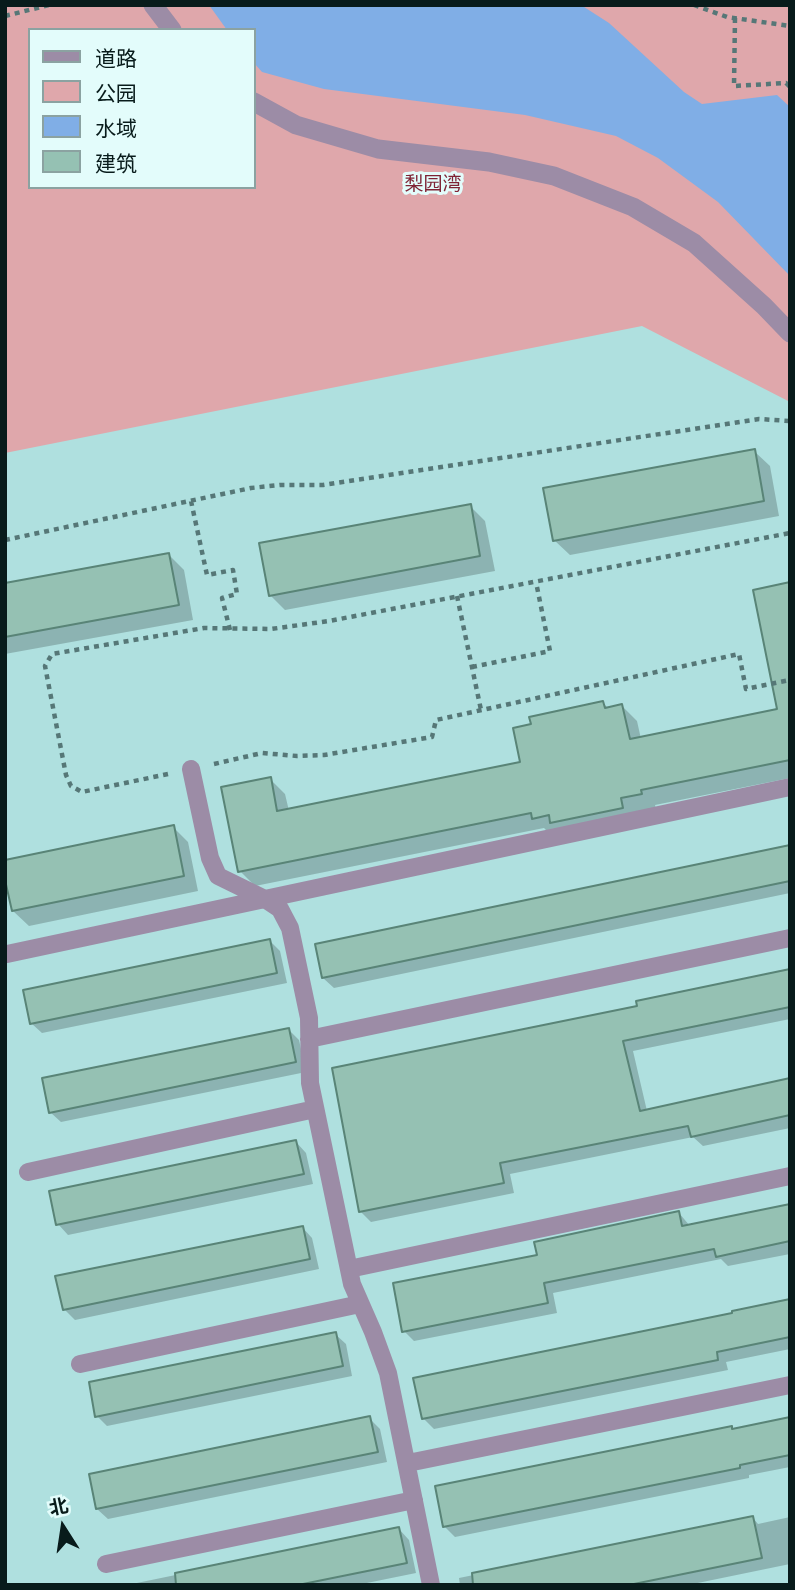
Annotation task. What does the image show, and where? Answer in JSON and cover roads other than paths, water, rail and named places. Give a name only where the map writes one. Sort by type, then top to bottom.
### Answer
[{"type":"street","points":[[153,5],[170,28]]},
{"type":"street","points":[[256,103],[296,125],[378,149],[489,162],[554,176],[633,207],[694,243],[790,333]]},
{"type":"lane","points":[[191,769],[209,858],[218,876],[280,909],[290,928],[310,1018],[310,1083],[349,1269],[387,1373],[408,1463],[431,1585]]},
{"type":"lane","points":[[7,954],[790,787]]},
{"type":"lane","points":[[309,1039],[790,938]]},
{"type":"lane","points":[[27,1172],[315,1110]]},
{"type":"lane","points":[[349,1269],[790,1176]]},
{"type":"lane","points":[[80,1364],[360,1304]]},
{"type":"lane","points":[[408,1463],[790,1385]]},
{"type":"lane","points":[[106,1564],[414,1500]]},
{"type":"water","points":[[209,5],[581,5],[609,23],[684,92],[702,104],[777,95],[790,107],[790,276],[718,202],[658,158],[616,136],[525,115],[324,89],[262,72],[256,65],[256,28],[226,28]]},
{"type":"park label","name":"梨园湾","points":[[433,185]]}]
